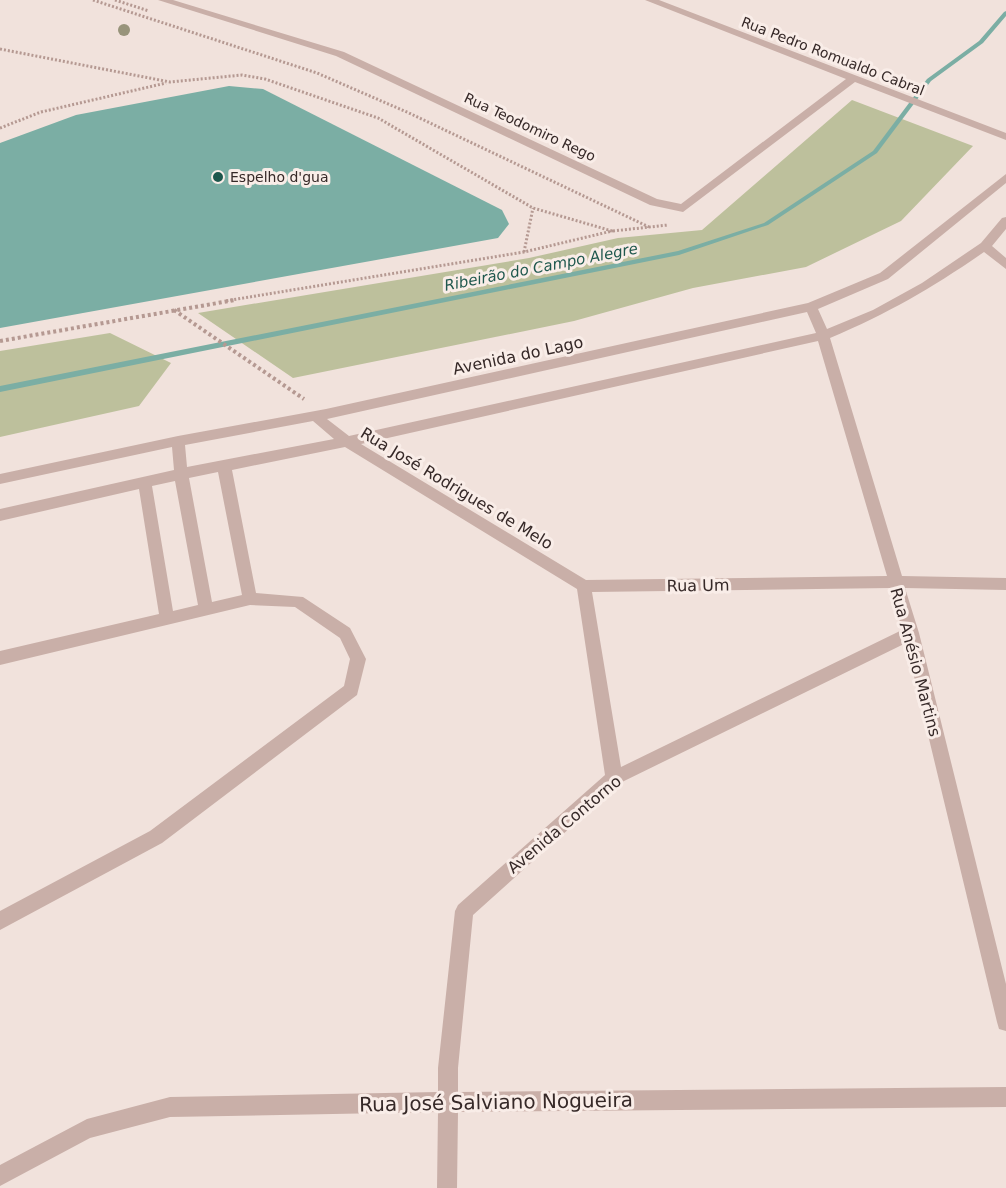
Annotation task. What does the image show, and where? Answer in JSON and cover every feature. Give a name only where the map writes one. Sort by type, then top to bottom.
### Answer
[{"type":"street","name":"Rua Teodomiro Rego","points":[[163,0],[340,54],[654,202],[683,208],[854,78]]},
{"type":"street","name":"Rua Pedro Romualdo Cabral","points":[[650,0],[1006,136]]},
{"type":"street","name":"Avenida do Lago","points":[[0,479],[177,441],[320,415],[811,307],[884,276],[1006,177]]},
{"type":"street","points":[[0,514],[181,474],[347,442],[823,336],[877,312],[926,286],[985,246],[1006,221]]},
{"type":"street","points":[[985,246],[1006,265]]},
{"type":"street","name":"Rua Anésio Martins","points":[[811,307],[823,336],[894,582],[911,633],[1006,1022]]},
{"type":"street","name":"Rua José Rodrigues de Melo","points":[[320,415],[347,442],[584,586]]},
{"type":"street","points":[[177,441],[206,610]]},
{"type":"street","points":[[224,466],[250,599]]},
{"type":"street","points":[[145,483],[167,619]]},
{"type":"street","name":"Rua Um","points":[[584,586],[894,582],[1006,584]]},
{"type":"street","points":[[584,586],[614,778]]},
{"type":"street","points":[[0,658],[250,599],[298,601],[345,633],[358,659],[351,690],[156,837],[0,921]]},
{"type":"street","name":"Avenida Contorno","points":[[447,1188],[448,1068],[464,911],[614,778],[911,633]]},
{"type":"street","name":"Rua José Salviano Nogueira","points":[[0,1176],[87,1129],[170,1107],[1006,1097]]},
{"type":"path","points":[[93,0],[317,73],[409,113],[650,227]]},
{"type":"path","points":[[0,49],[170,82]]},
{"type":"path","points":[[0,128],[40,112],[170,82],[242,75],[265,79],[378,118],[533,208],[612,231],[524,252],[0,341]]},
{"type":"path","points":[[524,252],[533,208]]},
{"type":"path","points":[[173,310],[320,415]]},
{"type":"green space","points":[[852,100],[973,146],[901,221],[806,267],[693,288],[574,321],[293,378],[198,313],[529,258],[618,238],[702,230]]},
{"type":"green space","points":[[110,333],[171,363],[139,406],[0,437],[0,351]]},
{"type":"water","name":"Espelho d'gua","points":[[229,86],[263,89],[502,210],[509,224],[498,238],[0,328],[0,143],[76,115]]},
{"type":"waterway","name":"Ribeirão do Campo Alegre","points":[[0,389],[679,253],[766,224],[875,152],[929,80],[981,42],[1006,13]]},
{"type":"place","name":"Espelho d'gua","points":[[218,177]]}]
